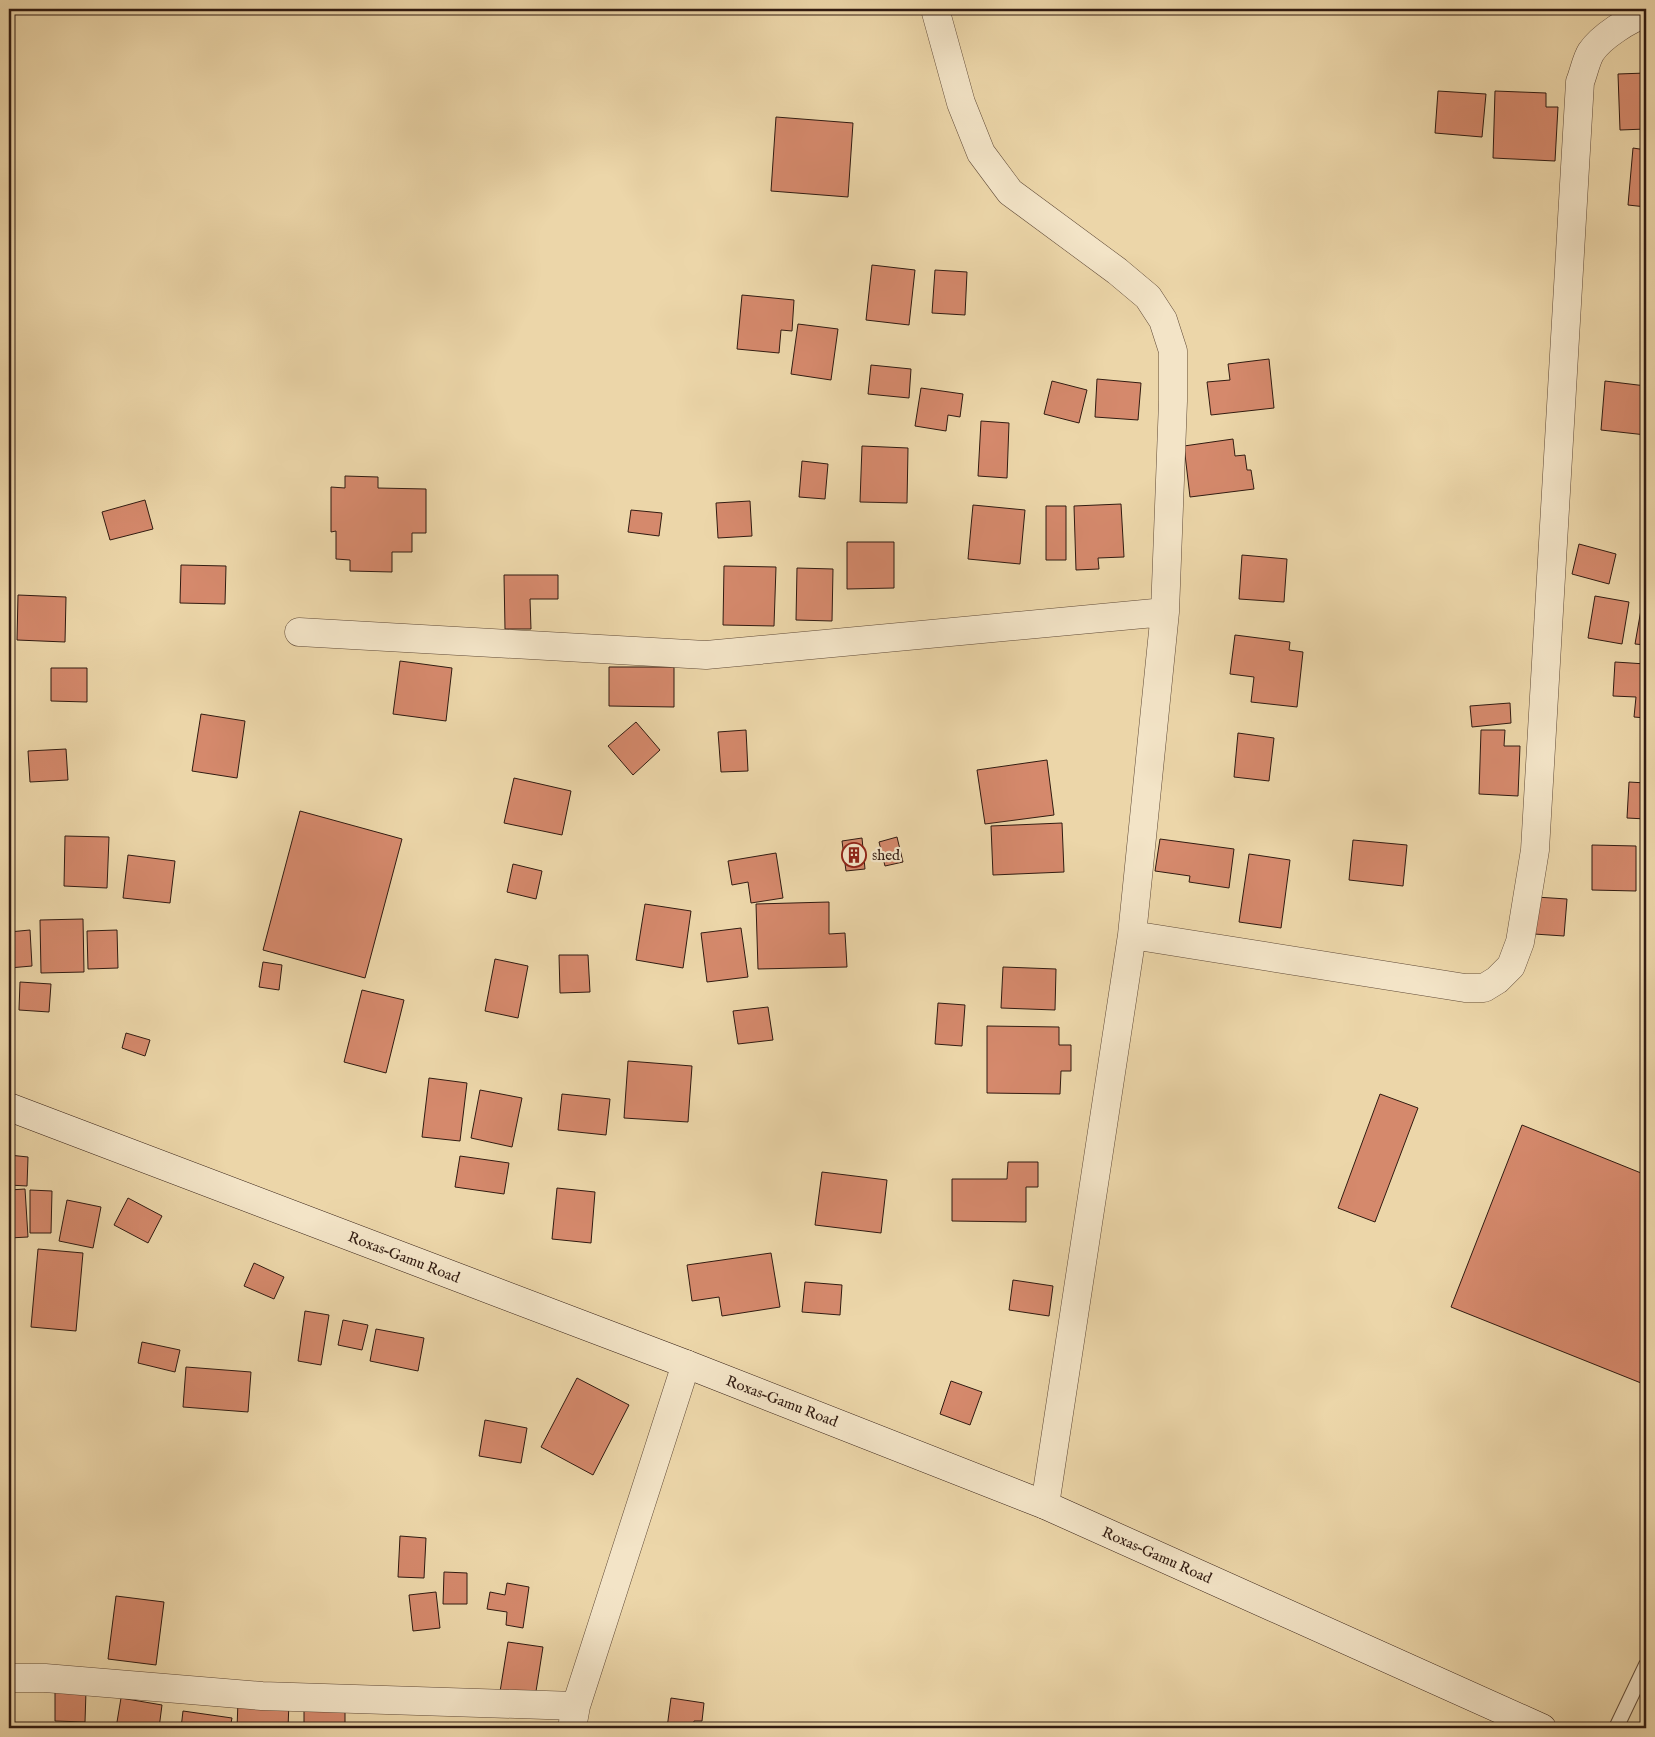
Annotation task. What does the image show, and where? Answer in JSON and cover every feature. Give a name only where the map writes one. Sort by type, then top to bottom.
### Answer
[{"type":"street","points":[[935,9],[961,103],[981,153],[1010,192],[1117,271],[1148,297],[1163,320],[1173,351],[1173,401],[1165,612],[1132,935],[1045,1505]]},
{"type":"street","points":[[1132,935],[1465,988],[1484,988],[1497,980],[1512,966],[1520,942],[1535,850],[1580,82],[1591,52],[1610,33],[1637,16],[1646,14]]},
{"type":"street","points":[[299,632],[706,655],[1165,612]]},
{"type":"street","name":"Roxas–Gamu Road","points":[[9,1108],[686,1364],[1045,1505],[1542,1728]]},
{"type":"street","points":[[9,1678],[45,1678],[262,1696],[574,1717],[686,1364]]},
{"type":"lane","points":[[1616,1728],[1646,1665]]},
{"type":"building","points":[[1646,73],[1646,129],[1620,130],[1618,74]]},
{"type":"building","points":[[1438,91],[1486,94],[1482,137],[1435,133]]},
{"type":"building","points":[[1495,91],[1546,93],[1546,107],[1558,107],[1555,161],[1493,158]]},
{"type":"building","points":[[776,117],[853,123],[848,197],[771,191]]},
{"type":"building","points":[[1633,148],[1646,150],[1646,207],[1628,205]]},
{"type":"building","points":[[872,265],[915,270],[909,325],[866,320]]},
{"type":"building","points":[[935,270],[967,272],[965,315],[932,313]]},
{"type":"building","points":[[742,295],[794,300],[792,331],[781,330],[779,353],[737,349]]},
{"type":"building","points":[[798,324],[838,329],[831,380],[791,374]]},
{"type":"building","points":[[1269,359],[1274,408],[1211,415],[1207,382],[1230,380],[1228,364]]},
{"type":"building","points":[[871,365],[911,369],[909,398],[868,394]]},
{"type":"building","points":[[1097,379],[1141,383],[1138,420],[1095,417]]},
{"type":"building","points":[[1052,381],[1087,390],[1079,423],[1044,414]]},
{"type":"building","points":[[1605,381],[1646,386],[1646,435],[1601,430]]},
{"type":"building","points":[[921,388],[963,394],[960,417],[948,415],[946,431],[915,426]]},
{"type":"building","points":[[981,421],[1009,423],[1007,478],[978,476]]},
{"type":"building","points":[[1233,439],[1235,456],[1245,455],[1247,470],[1251,470],[1254,489],[1190,497],[1184,446]]},
{"type":"building","points":[[862,446],[908,448],[907,503],[860,502]]},
{"type":"building","points":[[802,461],[828,464],[825,499],[799,497]]},
{"type":"building","points":[[345,476],[378,477],[378,488],[426,489],[426,533],[412,533],[412,552],[392,552],[392,572],[350,571],[350,560],[336,559],[336,531],[331,532],[331,487],[345,488]]},
{"type":"building","points":[[145,500],[153,529],[110,540],[102,512]]},
{"type":"building","points":[[750,501],[752,536],[718,538],[716,503]]},
{"type":"building","points":[[1121,504],[1124,557],[1098,558],[1099,569],[1076,570],[1074,506]]},
{"type":"building","points":[[973,505],[1025,510],[1020,564],[968,559]]},
{"type":"building","points":[[1046,506],[1066,506],[1066,560],[1046,560]]},
{"type":"building","points":[[631,510],[662,513],[659,536],[628,532]]},
{"type":"building","points":[[847,542],[894,542],[894,588],[847,589]]},
{"type":"building","points":[[1579,544],[1616,554],[1609,584],[1572,574]]},
{"type":"building","points":[[1242,555],[1287,559],[1284,602],[1239,599]]},
{"type":"building","points":[[181,565],[226,566],[225,604],[180,603]]},
{"type":"building","points":[[724,566],[776,567],[774,626],[723,625]]},
{"type":"building","points":[[797,568],[833,569],[832,621],[796,620]]},
{"type":"building","points":[[504,575],[558,575],[558,599],[530,599],[531,629],[505,629]]},
{"type":"building","points":[[18,595],[66,597],[65,642],[17,640]]},
{"type":"building","points":[[1595,596],[1629,602],[1622,644],[1588,638]]},
{"type":"building","points":[[1642,604],[1646,604],[1646,645],[1635,644]]},
{"type":"building","points":[[1235,635],[1290,642],[1289,650],[1303,652],[1297,707],[1251,702],[1254,677],[1230,674]]},
{"type":"building","points":[[400,661],[452,668],[446,721],[393,714]]},
{"type":"building","points":[[1615,662],[1646,664],[1646,718],[1634,717],[1636,697],[1613,696]]},
{"type":"building","points":[[609,667],[674,667],[674,707],[609,706]]},
{"type":"building","points":[[51,668],[87,668],[87,702],[51,701]]},
{"type":"building","points":[[1510,703],[1511,723],[1472,727],[1470,706]]},
{"type":"building","points":[[201,714],[245,721],[237,778],[192,771]]},
{"type":"building","points":[[636,722],[660,750],[633,775],[608,746]]},
{"type":"building","points":[[746,730],[748,771],[721,772],[718,732]]},
{"type":"building","points":[[1481,730],[1505,730],[1504,746],[1520,746],[1518,796],[1479,794]]},
{"type":"building","points":[[1238,733],[1274,738],[1269,781],[1234,777]]},
{"type":"building","points":[[66,749],[68,780],[30,782],[28,751]]},
{"type":"building","points":[[1047,760],[1054,815],[985,824],[977,770]]},
{"type":"building","points":[[514,778],[571,791],[562,835],[504,823]]},
{"type":"building","points":[[1629,782],[1646,783],[1646,819],[1627,818]]},
{"type":"building","points":[[300,811],[402,839],[365,978],[263,950]]},
{"type":"building","points":[[1062,823],[1064,872],[993,875],[991,826]]},
{"type":"building","points":[[65,836],[109,837],[107,888],[64,886]]},
{"type":"building","name":"shed","points":[[897,837],[903,862],[885,866],[879,842]]},
{"type":"building","name":"shed","points":[[862,838],[865,869],[846,871],[842,841]]},
{"type":"building","points":[[1160,839],[1234,849],[1229,888],[1189,882],[1190,876],[1155,871]]},
{"type":"building","points":[[1353,840],[1407,845],[1403,886],[1349,880]]},
{"type":"building","points":[[1592,845],[1636,846],[1636,891],[1592,890]]},
{"type":"building","points":[[776,853],[783,898],[751,903],[748,882],[732,885],[728,861]]},
{"type":"building","points":[[1249,854],[1290,860],[1281,928],[1239,922]]},
{"type":"building","points":[[128,855],[175,861],[170,903],[123,898]]},
{"type":"building","points":[[513,864],[542,871],[536,899],[507,892]]},
{"type":"building","points":[[1536,897],[1567,899],[1564,936],[1534,934]]},
{"type":"building","points":[[829,902],[829,934],[845,933],[847,967],[758,969],[756,904]]},
{"type":"building","points":[[645,904],[691,911],[683,968],[636,960]]},
{"type":"building","points":[[83,919],[84,972],[41,973],[40,920]]},
{"type":"building","points":[[741,928],[748,977],[707,982],[701,933]]},
{"type":"building","points":[[30,930],[32,966],[9,968],[9,932]]},
{"type":"building","points":[[117,930],[118,968],[88,969],[87,931]]},
{"type":"building","points":[[559,955],[588,955],[590,992],[560,993]]},
{"type":"building","points":[[495,959],[528,966],[518,1018],[485,1011]]},
{"type":"building","points":[[263,962],[282,965],[279,990],[259,987]]},
{"type":"building","points":[[1003,967],[1056,969],[1055,1010],[1001,1008]]},
{"type":"building","points":[[20,982],[51,984],[49,1012],[19,1010]]},
{"type":"building","points":[[362,990],[404,1000],[386,1073],[344,1062]]},
{"type":"building","points":[[938,1003],[965,1005],[962,1046],[935,1044]]},
{"type":"building","points":[[768,1007],[773,1040],[738,1044],[733,1011]]},
{"type":"building","points":[[987,1026],[1059,1027],[1059,1045],[1071,1045],[1071,1071],[1061,1071],[1060,1094],[987,1093]]},
{"type":"building","points":[[126,1033],[150,1040],[145,1056],[122,1048]]},
{"type":"building","points":[[628,1061],[692,1066],[688,1122],[624,1118]]},
{"type":"building","points":[[429,1078],[467,1083],[460,1141],[422,1137]]},
{"type":"building","points":[[480,1090],[522,1098],[512,1147],[471,1138]]},
{"type":"building","points":[[562,1094],[610,1099],[606,1135],[558,1130]]},
{"type":"building","points":[[1380,1094],[1418,1108],[1375,1222],[1338,1208]]},
{"type":"building","points":[[1522,1125],[1646,1175],[1646,1385],[1451,1307]]},
{"type":"building","points":[[9,1155],[28,1157],[27,1186],[9,1185]]},
{"type":"building","points":[[460,1156],[509,1163],[504,1194],[455,1187]]},
{"type":"building","points":[[1008,1162],[1038,1162],[1038,1187],[1026,1187],[1026,1222],[952,1221],[952,1179],[1007,1179]]},
{"type":"building","points":[[822,1172],[887,1180],[881,1233],[815,1225]]},
{"type":"building","points":[[557,1188],[595,1192],[591,1243],[552,1239]]},
{"type":"building","points":[[25,1189],[28,1237],[9,1238],[9,1190]]},
{"type":"building","points":[[30,1190],[52,1191],[51,1233],[30,1233]]},
{"type":"building","points":[[128,1198],[162,1216],[148,1243],[114,1225]]},
{"type":"building","points":[[67,1200],[101,1207],[93,1248],[59,1241]]},
{"type":"building","points":[[38,1249],[83,1253],[76,1331],[31,1327]]},
{"type":"building","points":[[771,1253],[780,1307],[722,1316],[719,1297],[692,1301],[687,1265]]},
{"type":"building","points":[[254,1263],[284,1277],[274,1299],[244,1286]]},
{"type":"building","points":[[1013,1280],[1053,1286],[1049,1316],[1009,1310]]},
{"type":"building","points":[[805,1282],[842,1285],[840,1315],[802,1312]]},
{"type":"building","points":[[305,1311],[329,1315],[321,1365],[298,1361]]},
{"type":"building","points":[[343,1320],[368,1325],[362,1350],[338,1345]]},
{"type":"building","points":[[376,1329],[424,1338],[418,1371],[370,1361]]},
{"type":"building","points":[[142,1342],[180,1350],[175,1372],[138,1363]]},
{"type":"building","points":[[186,1367],[251,1372],[248,1412],[183,1407]]},
{"type":"building","points":[[577,1378],[629,1405],[593,1475],[541,1447]]},
{"type":"building","points":[[951,1381],[982,1392],[970,1425],[940,1414]]},
{"type":"building","points":[[485,1420],[527,1428],[521,1463],[479,1456]]},
{"type":"building","points":[[400,1536],[426,1538],[424,1578],[398,1577]]},
{"type":"building","points":[[444,1572],[467,1573],[467,1604],[443,1604]]},
{"type":"building","points":[[507,1583],[529,1587],[523,1628],[506,1625],[507,1612],[487,1609],[490,1592],[505,1595]]},
{"type":"building","points":[[436,1592],[440,1628],[413,1631],[409,1595]]},
{"type":"building","points":[[116,1596],[164,1602],[156,1665],[108,1659]]},
{"type":"building","points":[[508,1642],[543,1647],[534,1704],[499,1698]]},
{"type":"building","points":[[55,1689],[86,1691],[85,1722],[55,1721]]},
{"type":"building","points":[[121,1698],[162,1705],[159,1728],[116,1728]]},
{"type":"building","points":[[671,1698],[704,1703],[702,1721],[694,1721],[693,1728],[667,1728]]},
{"type":"building","points":[[238,1701],[289,1702],[288,1728],[237,1728]]},
{"type":"building","points":[[304,1710],[345,1711],[345,1728],[304,1728]]},
{"type":"building","points":[[183,1711],[232,1718],[230,1728],[181,1728]]},
{"type":"place","name":"shed","points":[[854,855]]}]
